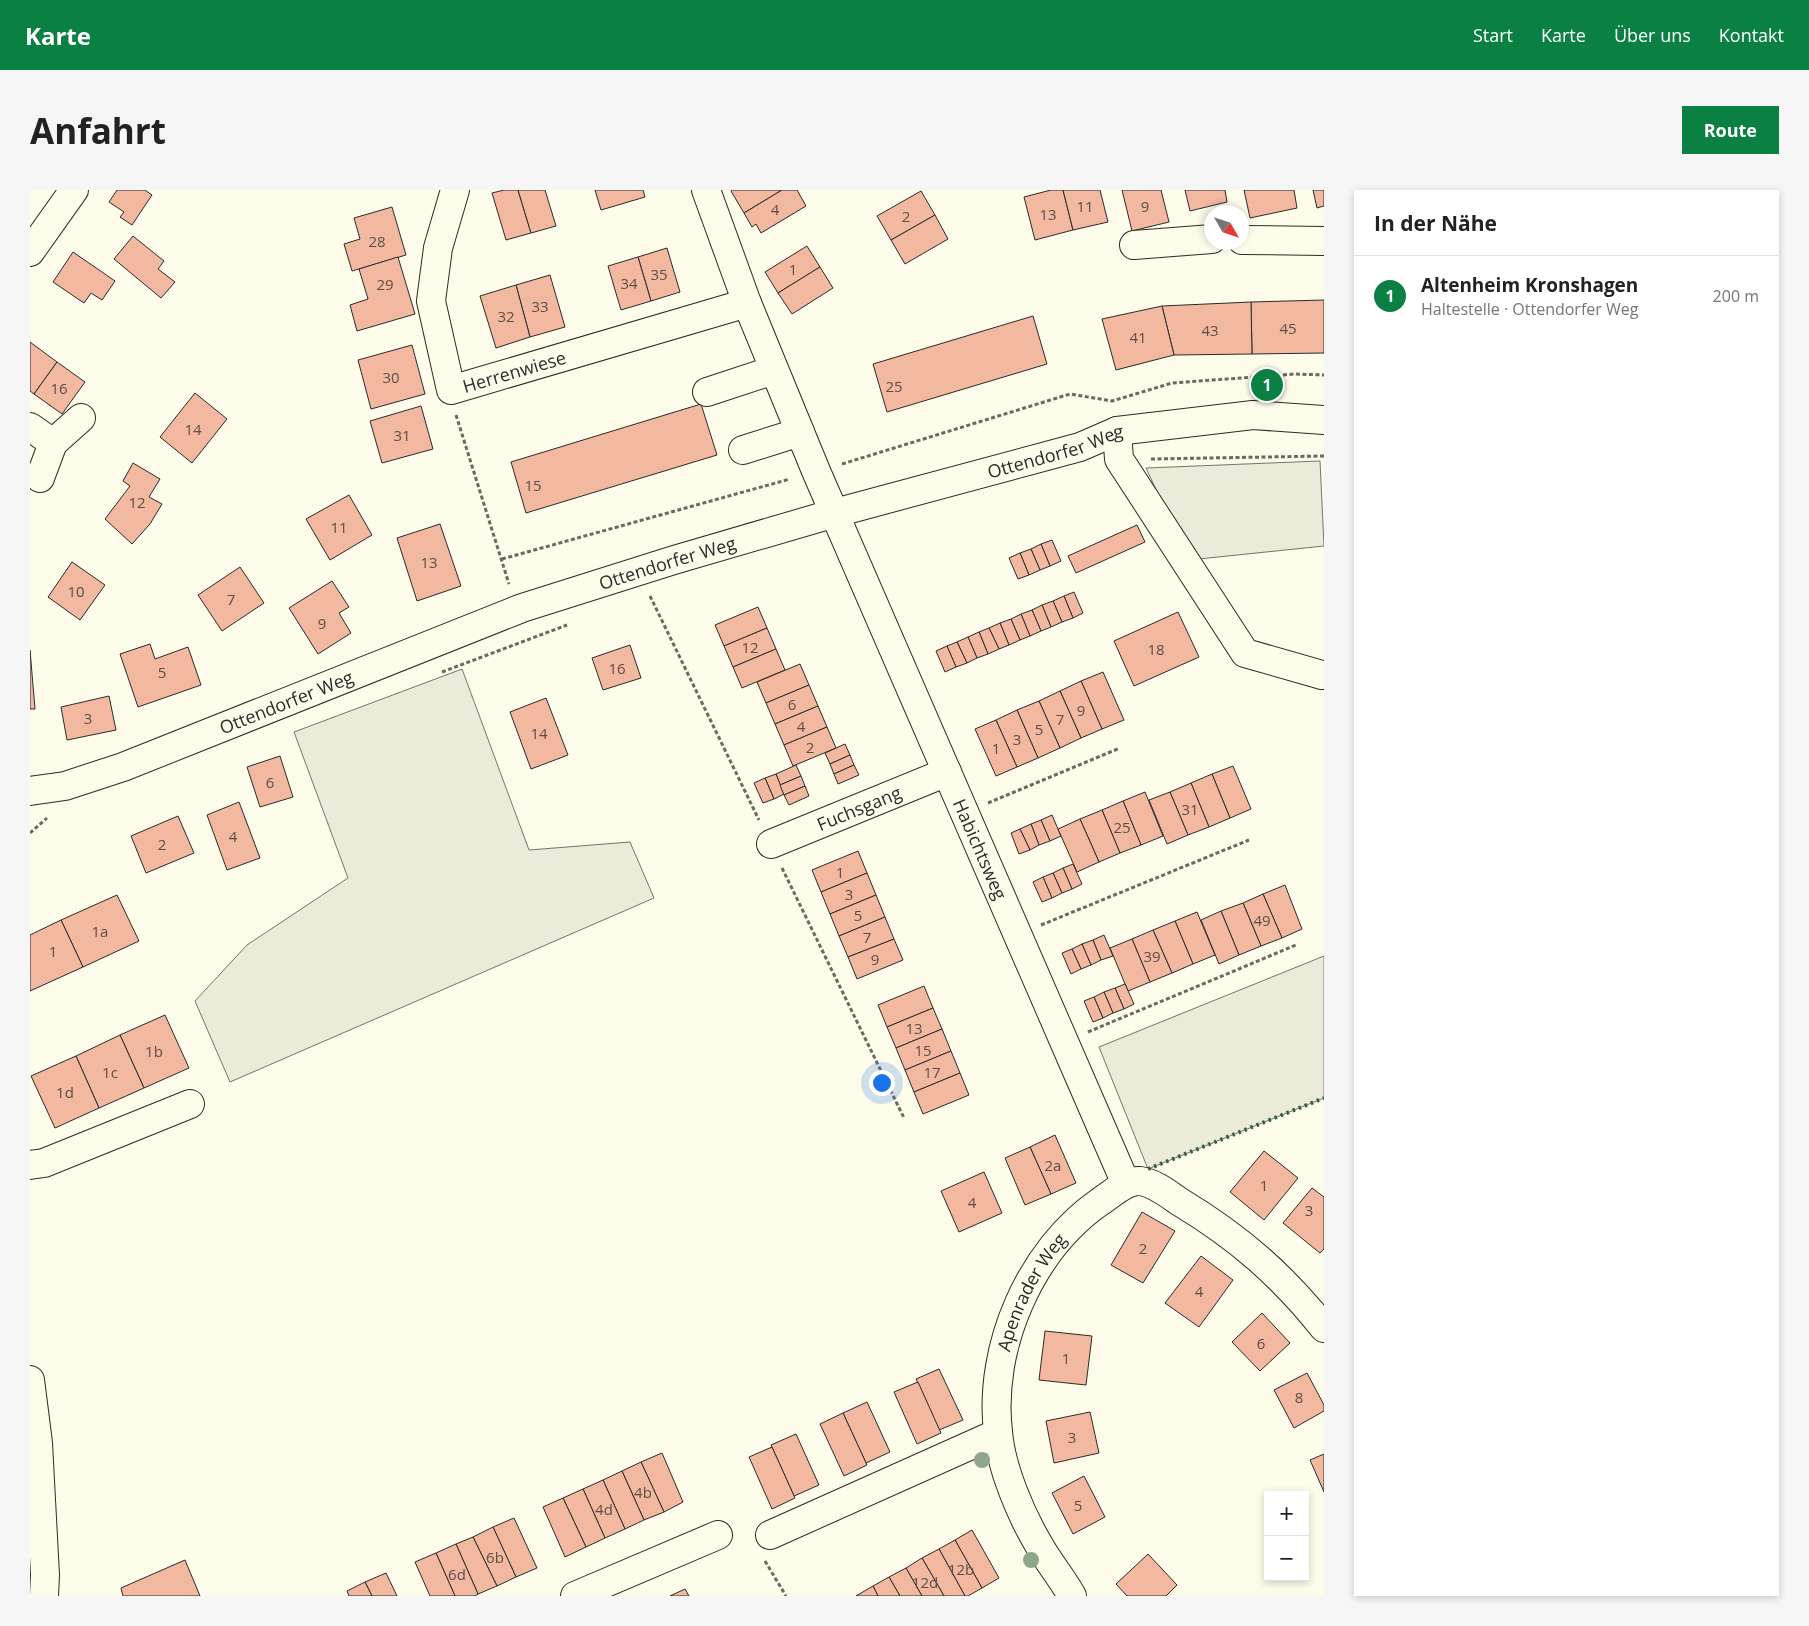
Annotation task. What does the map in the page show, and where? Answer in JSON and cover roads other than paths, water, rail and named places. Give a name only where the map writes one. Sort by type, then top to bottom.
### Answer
[{"type":"street","points":[[30,252],[74,190]]},
{"type":"street","name":"Herrenwiese","points":[[455,190],[438,248],[431,301],[451,390],[747,303]]},
{"type":"street","points":[[706,190],[747,303],[834,513]]},
{"type":"street","points":[[1249,240],[1324,241]]},
{"type":"street","points":[[1134,245],[1204,241]]},
{"type":"street","points":[[707,392],[774,370]]},
{"type":"street","name":"Ottendorfer Weg","points":[[30,791],[65,786],[123,767],[522,608],[674,560],[834,513],[1080,447],[1117,431],[1253,415],[1324,420]]},
{"type":"street","points":[[40,478],[53,443],[81,418]]},
{"type":"street","points":[[30,427],[53,443]]},
{"type":"street","points":[[1117,431],[1119,459],[1245,653],[1322,675]]},
{"type":"street","points":[[743,450],[800,432]]},
{"type":"street","name":"Habichtsweg","points":[[834,513],[1126,1184]]},
{"type":"street","name":"Fuchsgang","points":[[771,844],[947,772]]},
{"type":"street","points":[[30,1164],[44,1163],[190,1104]]},
{"type":"street","points":[[1126,1184],[1139,1181],[1153,1184],[1204,1216],[1262,1261],[1296,1293],[1324,1328]]},
{"type":"street","name":"Apenrader Weg","points":[[1072,1596],[1039,1546],[1015,1498],[998,1433],[1001,1363],[1010,1325],[1024,1290],[1042,1259],[1066,1232],[1095,1206],[1126,1184]]},
{"type":"street","points":[[30,1380],[38,1452],[46,1574],[44,1596]]},
{"type":"street","points":[[770,1535],[998,1433]]},
{"type":"street","points":[[588,1594],[718,1535]]},
{"type":"place","name":"Altenheim Kronshagen","points":[[1267,385]]}]
